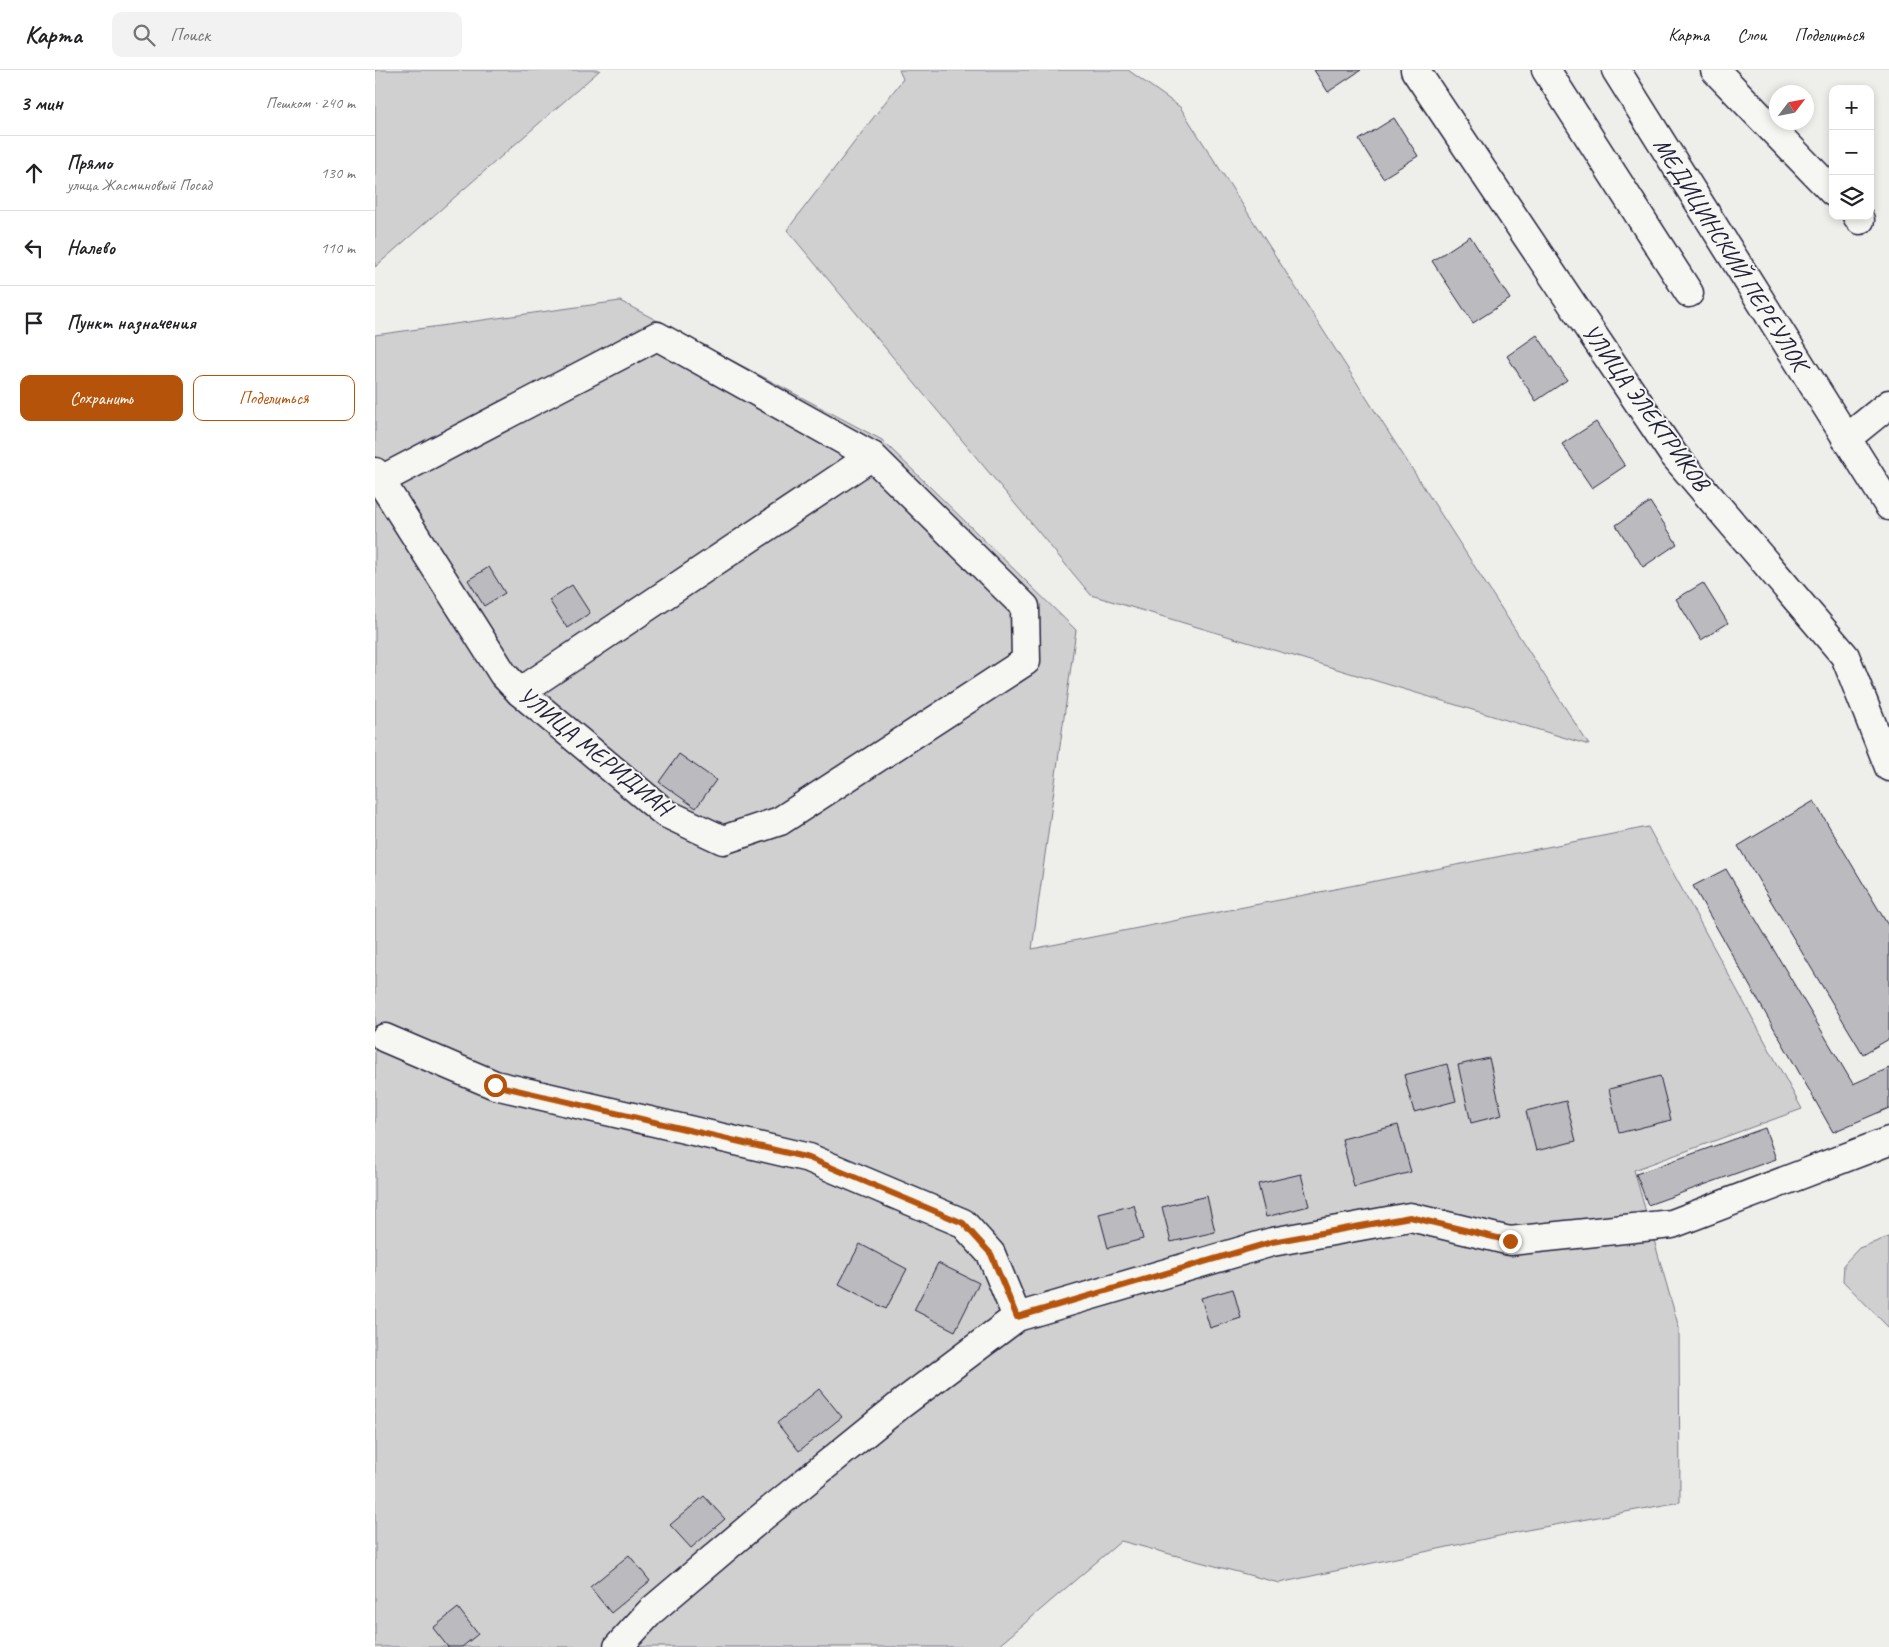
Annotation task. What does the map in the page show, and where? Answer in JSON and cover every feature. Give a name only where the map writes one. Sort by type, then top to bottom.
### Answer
[{"type":"street","name":"УЛИЦА ЭЛЕКТРИКОВ","points":[[1415,70],[1673,454],[1845,656],[1889,767]]},
{"type":"street","points":[[1546,70],[1689,293]]},
{"type":"street","points":[[1715,70],[1829,188]]},
{"type":"street","name":"МЕДИЦИНСКИЙ ПЕРЕУЛОК","points":[[1620,71],[1889,506]]},
{"type":"street","points":[[378,476],[657,336],[872,456],[520,692]]},
{"type":"street","points":[[1846,439],[1889,404]]},
{"type":"street","name":"УЛИЦА МЕРИДИАН","points":[[378,476],[503,674],[520,692],[665,813],[723,840],[780,821],[1025,662],[1025,608],[872,456]]},
{"type":"street","points":[[385,1038],[495,1085],[809,1158],[963,1223],[991,1254],[1017,1317]]},
{"type":"street","points":[[618,1647],[651,1611],[762,1517],[900,1405],[1017,1317],[1272,1242],[1410,1217],[1510,1241],[1672,1224],[1889,1141]]},
{"type":"shaded area","points":[[375,70],[600,70],[375,267]]},
{"type":"shaded area","points":[[899,70],[1128,70],[1180,107],[1589,745],[1091,595],[787,230],[903,79]]},
{"type":"shaded area","points":[[620,301],[882,440],[1076,630],[1032,949],[1648,827],[1802,1109],[1634,1170],[1679,1328],[1680,1502],[1527,1530],[1279,1583],[1121,1541],[997,1647],[375,1647],[375,335]]},
{"type":"shaded area","points":[[1889,1237],[1889,1328],[1843,1281],[1844,1264],[1859,1248]]},
{"type":"building","points":[[1314,70],[1361,70],[1328,92]]},
{"type":"building","points":[[1394,118],[1418,156],[1383,178],[1359,140]]},
{"type":"building","points":[[1470,236],[1510,299],[1473,323],[1432,261]]},
{"type":"building","points":[[1537,335],[1567,380],[1536,401],[1507,356]]},
{"type":"building","points":[[1596,422],[1625,466],[1592,488],[1562,444]]},
{"type":"building","points":[[1650,502],[1677,544],[1643,567],[1616,525]]},
{"type":"building","points":[[489,567],[505,593],[484,606],[468,580]]},
{"type":"building","points":[[1703,583],[1728,623],[1701,640],[1676,599]]},
{"type":"building","points":[[572,585],[590,613],[567,628],[549,600]]},
{"type":"building","points":[[679,754],[716,780],[696,808],[659,782]]},
{"type":"building","points":[[1814,801],[1889,927],[1889,1039],[1863,1054],[1738,846]]},
{"type":"building","points":[[1726,869],[1853,1084],[1889,1068],[1889,1108],[1833,1132],[1693,886]]},
{"type":"building","points":[[1489,1058],[1502,1115],[1471,1123],[1458,1065]]},
{"type":"building","points":[[1447,1064],[1456,1101],[1414,1112],[1404,1075]]},
{"type":"building","points":[[1660,1076],[1671,1120],[1619,1133],[1609,1089]]},
{"type":"building","points":[[1566,1101],[1576,1141],[1536,1151],[1526,1111]]},
{"type":"building","points":[[1398,1125],[1411,1172],[1354,1187],[1342,1139]]},
{"type":"building","points":[[1765,1128],[1776,1159],[1648,1205],[1636,1174]]},
{"type":"building","points":[[1301,1174],[1309,1206],[1266,1217],[1258,1184]]},
{"type":"building","points":[[1207,1196],[1215,1232],[1171,1242],[1162,1207]]},
{"type":"building","points":[[1134,1205],[1143,1239],[1108,1248],[1099,1214]]},
{"type":"building","points":[[860,1244],[907,1269],[886,1309],[839,1284]]},
{"type":"building","points":[[938,1263],[979,1283],[955,1331],[914,1310]]},
{"type":"building","points":[[1233,1289],[1241,1318],[1210,1328],[1201,1298]]},
{"type":"building","points":[[819,1389],[842,1417],[799,1451],[777,1423]]},
{"type":"building","points":[[704,1496],[725,1519],[691,1548],[670,1525]]},
{"type":"building","points":[[629,1555],[650,1581],[611,1613],[590,1587]]},
{"type":"building","points":[[458,1608],[478,1634],[462,1647],[448,1647],[433,1628]]},
{"type":"route","points":[[495,1085],[809,1158],[963,1223],[991,1254],[1017,1317],[1272,1242],[1410,1217],[1510,1241]]}]
